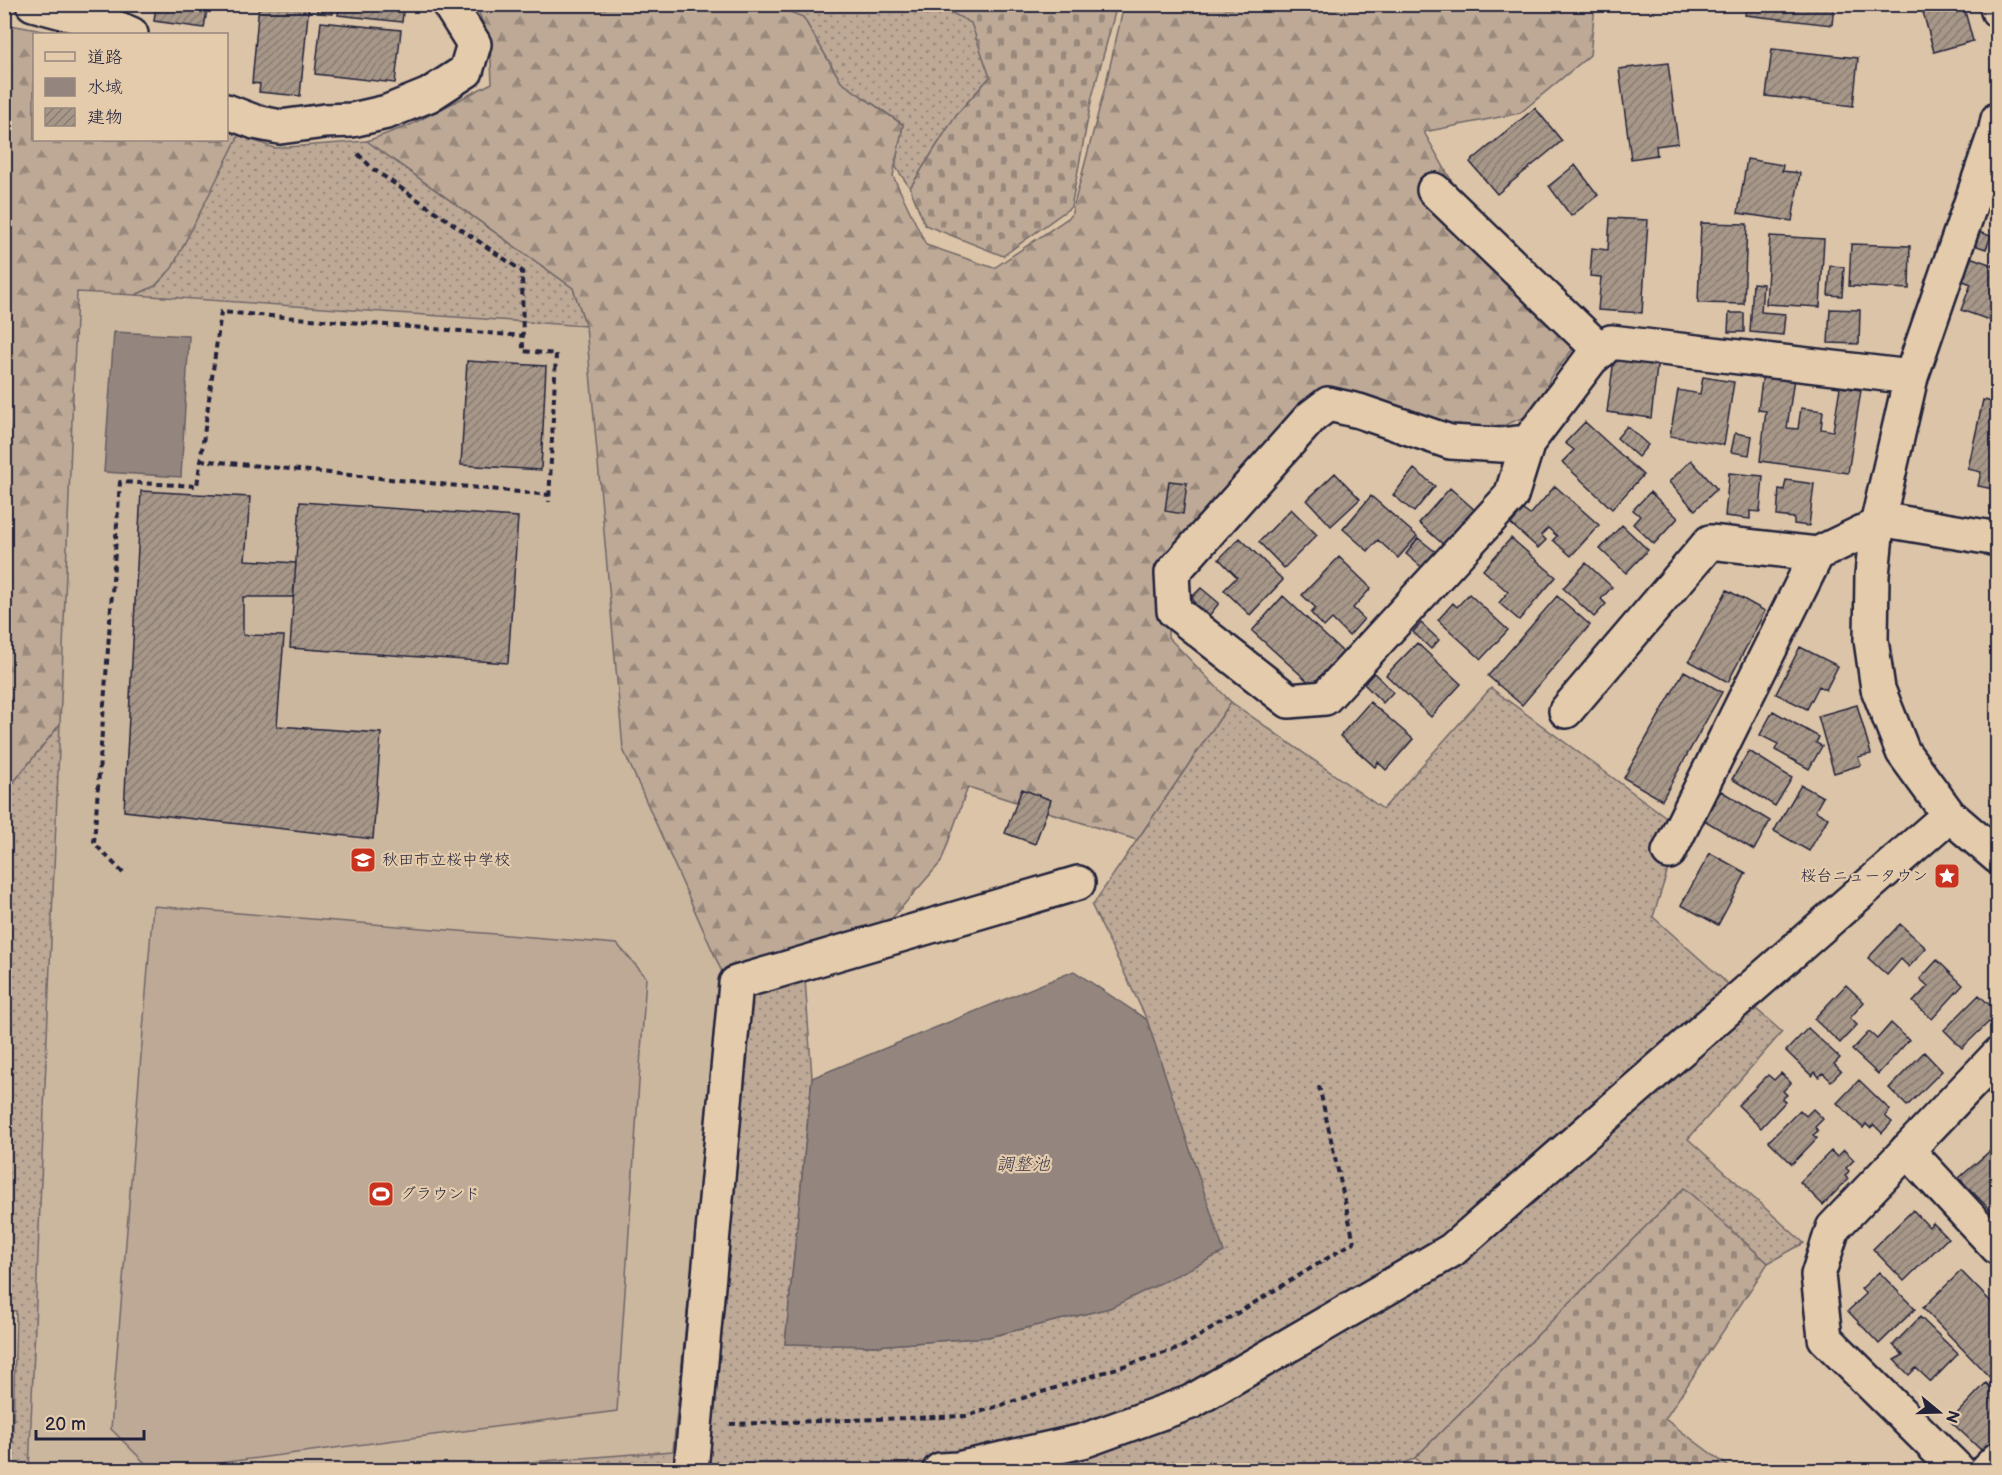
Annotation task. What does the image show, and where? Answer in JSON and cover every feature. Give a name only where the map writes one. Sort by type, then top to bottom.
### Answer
[{"type":"street","points":[[33,4],[108,24],[129,33]]},
{"type":"street","points":[[228,112],[280,128],[325,121],[352,120],[387,112],[429,95],[466,71],[474,44],[449,4]]},
{"type":"street","points":[[1996,4],[1998,11]]},
{"type":"street","points":[[1998,119],[1911,377],[1878,522],[1872,575],[1871,640],[1878,689],[1903,752],[1949,815],[1998,857]]},
{"type":"street","points":[[1434,190],[1601,351]]},
{"type":"street","points":[[1528,442],[1501,445],[1450,442],[1359,411],[1328,404],[1311,417],[1172,573],[1174,611],[1289,701],[1325,698],[1511,496],[1528,442],[1591,359],[1611,342],[1911,377]]},
{"type":"street","points":[[1566,711],[1710,542],[1817,554],[1878,522],[1998,539]]},
{"type":"street","points":[[1669,852],[1817,554]]},
{"type":"street","points":[[940,1470],[957,1469],[1083,1441],[1191,1402],[1452,1250],[1949,815]]},
{"type":"street","points":[[691,1470],[736,983],[1078,883]]},
{"type":"street","points":[[1958,1470],[1825,1338],[1818,1275],[1833,1228],[1998,1055]]},
{"type":"street","points":[[1907,1150],[1998,1248]]},
{"type":"street","points":[[1986,1470],[1998,1459]]},
{"type":"path","points":[[373,169],[522,271],[523,351],[556,354],[549,502]]},
{"type":"path","points":[[123,873],[94,843],[120,482],[197,486],[221,312],[524,336]]},
{"type":"path","points":[[200,460],[549,495]]},
{"type":"path","points":[[694,1425],[967,1416],[1180,1348],[1354,1242],[1319,1086]]},
{"type":"shaded area","name":"秋田市立桜中学校","points":[[77,292],[586,326],[623,749],[722,972],[673,1452],[427,1470],[29,1470]]},
{"type":"green space","points":[[476,5],[771,5],[803,17],[841,82],[903,125],[893,176],[926,245],[994,268],[1071,216],[1124,5],[1595,5],[1590,55],[1520,113],[1424,132],[1475,222],[1587,331],[1550,378],[1537,412],[1475,437],[1313,394],[1168,552],[1168,637],[1231,702],[1137,840],[968,787],[941,862],[881,931],[805,979],[722,972],[623,749],[586,326],[573,288],[367,141],[410,125],[492,83],[490,42]]},
{"type":"green space","points":[[771,5],[937,5],[971,22],[990,77],[956,115],[910,188],[895,166],[903,124],[841,82],[803,17]]},
{"type":"green space","points":[[937,5],[1117,5],[1092,97],[1071,207],[1003,256],[925,225],[910,188],[956,115],[990,77],[971,23]]},
{"type":"green space","points":[[5,24],[54,33],[33,33],[33,141],[228,141],[228,130],[239,135],[172,268],[155,286],[135,295],[77,292],[60,724],[5,793]]},
{"type":"green space","points":[[239,135],[274,148],[367,141],[573,288],[586,326],[135,295],[155,286],[166,275]]},
{"type":"green space","points":[[1491,688],[1681,828],[1653,917],[1782,1032],[1688,1139],[1804,1243],[1768,1263],[1684,1188],[1415,1458],[1391,1470],[427,1470],[673,1451],[722,972],[805,979],[812,1078],[785,1344],[876,1346],[988,1337],[1110,1308],[1147,1020],[1092,906],[1231,702],[1383,809]]},
{"type":"green space","points":[[60,724],[29,1470],[12,1470],[16,1311],[5,1311],[5,793]]},
{"type":"green space","name":"グラウンド","points":[[153,906],[617,944],[646,977],[617,1411],[166,1470],[152,1470],[111,1429]]},
{"type":"green space","points":[[1684,1188],[1768,1263],[1665,1419],[1733,1470],[1431,1470],[1415,1458]]},
{"type":"water","points":[[114,332],[189,336],[181,477],[104,472]]},
{"type":"water","name":"調整池","points":[[1074,971],[1147,1020],[1224,1252],[1110,1308],[988,1337],[876,1346],[785,1344],[812,1078]]},
{"type":"building","points":[[156,4],[208,4],[204,28],[154,21]]},
{"type":"building","points":[[259,4],[309,4],[300,96],[259,92],[260,84],[252,83]]},
{"type":"building","points":[[318,4],[333,4],[333,14],[317,13]]},
{"type":"building","points":[[339,4],[404,4],[402,22],[338,15]]},
{"type":"building","points":[[1747,4],[1834,4],[1832,25],[1745,15]]},
{"type":"building","points":[[1950,4],[1963,4],[1973,41],[1934,52],[1923,12]]},
{"type":"building","points":[[321,22],[401,30],[395,83],[315,74]]},
{"type":"building","points":[[1772,49],[1858,58],[1853,106],[1766,96]]},
{"type":"building","points":[[1668,63],[1678,143],[1656,146],[1657,155],[1631,159],[1619,69]]},
{"type":"building","points":[[1535,108],[1562,141],[1497,194],[1470,162]]},
{"type":"building","points":[[1747,159],[1783,165],[1782,171],[1800,173],[1792,221],[1738,213]]},
{"type":"building","points":[[1575,165],[1598,195],[1571,216],[1549,186]]},
{"type":"building","points":[[1610,218],[1648,220],[1642,313],[1598,310],[1601,277],[1590,276],[1592,248],[1608,250]]},
{"type":"building","points":[[1701,223],[1747,224],[1744,304],[1698,303]]},
{"type":"building","points":[[1972,230],[1991,236],[1986,249],[1968,243]]},
{"type":"building","points":[[1770,236],[1824,239],[1820,307],[1766,304]]},
{"type":"building","points":[[1851,244],[1910,246],[1909,289],[1849,286]]},
{"type":"building","points":[[1967,256],[1998,267],[1998,323],[1961,310],[1971,284],[1958,279]]},
{"type":"building","points":[[1830,266],[1844,267],[1842,296],[1828,295]]},
{"type":"building","points":[[1753,283],[1763,284],[1761,312],[1785,314],[1783,335],[1750,332]]},
{"type":"building","points":[[1830,309],[1860,310],[1859,344],[1828,343]]},
{"type":"building","points":[[1729,313],[1744,313],[1744,332],[1728,332]]},
{"type":"building","points":[[1637,356],[1658,359],[1651,418],[1607,412],[1614,359],[1636,362]]},
{"type":"building","points":[[467,361],[546,366],[541,470],[461,465]]},
{"type":"building","points":[[1763,373],[1794,378],[1787,428],[1798,429],[1801,408],[1823,411],[1821,429],[1833,431],[1840,387],[1861,390],[1848,473],[1760,461],[1766,411],[1758,410]]},
{"type":"building","points":[[1703,377],[1734,382],[1724,445],[1670,436],[1678,390],[1700,394]]},
{"type":"building","points":[[1983,400],[1998,403],[1998,490],[1978,486],[1981,472],[1968,469]]},
{"type":"building","points":[[1585,422],[1643,475],[1612,509],[1562,462],[1574,450],[1565,443]]},
{"type":"building","points":[[1627,426],[1648,445],[1638,457],[1617,438]]},
{"type":"building","points":[[1735,433],[1752,436],[1749,455],[1731,452]]},
{"type":"building","points":[[1691,460],[1717,489],[1695,510],[1669,482]]},
{"type":"building","points":[[1414,469],[1435,486],[1414,512],[1393,495]]},
{"type":"building","points":[[1335,473],[1360,499],[1331,526],[1307,500]]},
{"type":"building","points":[[1729,473],[1763,476],[1760,512],[1750,511],[1750,519],[1725,516]]},
{"type":"building","points":[[1786,480],[1814,484],[1809,526],[1794,524],[1794,518],[1777,516],[1779,489],[1784,490]]},
{"type":"building","points":[[1169,481],[1187,483],[1183,514],[1165,511]]},
{"type":"building","points":[[1555,486],[1599,525],[1571,556],[1553,540],[1557,536],[1548,528],[1541,535],[1546,540],[1538,548],[1511,524],[1523,510],[1530,515]]},
{"type":"building","points":[[1450,488],[1476,511],[1445,546],[1419,523]]},
{"type":"building","points":[[141,491],[250,497],[245,560],[296,563],[293,597],[243,597],[243,635],[284,636],[277,726],[381,733],[373,839],[124,811]]},
{"type":"building","points":[[1650,492],[1678,518],[1654,544],[1633,524],[1640,516],[1633,510]]},
{"type":"building","points":[[1371,496],[1417,536],[1398,558],[1378,540],[1368,551],[1343,529]]},
{"type":"building","points":[[300,502],[518,517],[508,663],[290,648]]},
{"type":"building","points":[[1291,509],[1317,535],[1284,568],[1259,542]]},
{"type":"building","points":[[1622,525],[1648,550],[1626,573],[1600,549]]},
{"type":"building","points":[[1240,538],[1283,580],[1250,615],[1224,590],[1237,577],[1219,559]]},
{"type":"building","points":[[1418,538],[1437,553],[1424,569],[1406,554]]},
{"type":"building","points":[[1511,538],[1556,577],[1519,620],[1499,603],[1508,592],[1483,570]]},
{"type":"building","points":[[1339,557],[1371,588],[1353,608],[1364,619],[1349,636],[1332,619],[1324,627],[1311,613],[1316,608],[1302,595]]},
{"type":"building","points":[[1586,563],[1612,587],[1601,599],[1606,604],[1594,617],[1563,588]]},
{"type":"building","points":[[1201,588],[1219,603],[1208,617],[1196,606],[1192,597]]},
{"type":"building","points":[[1727,590],[1765,611],[1728,682],[1689,661]]},
{"type":"building","points":[[1469,594],[1508,630],[1481,659],[1438,620],[1453,603],[1457,607]]},
{"type":"building","points":[[1283,596],[1343,652],[1312,685],[1252,631]]},
{"type":"building","points":[[1557,596],[1590,625],[1522,705],[1488,676]]},
{"type":"building","points":[[1421,623],[1439,640],[1431,649],[1413,632]]},
{"type":"building","points":[[1417,643],[1461,684],[1431,717],[1386,675]]},
{"type":"building","points":[[1800,647],[1838,666],[1826,690],[1819,686],[1807,709],[1776,694]]},
{"type":"building","points":[[1684,671],[1722,692],[1662,800],[1624,778]]},
{"type":"building","points":[[1374,673],[1393,692],[1383,703],[1364,684]]},
{"type":"building","points":[[1370,702],[1413,739],[1386,770],[1378,762],[1375,767],[1340,736]]},
{"type":"building","points":[[1857,705],[1871,754],[1858,757],[1861,765],[1834,773],[1818,716]]},
{"type":"building","points":[[1773,711],[1819,737],[1816,743],[1822,746],[1809,769],[1775,750],[1778,744],[1760,735]]},
{"type":"building","points":[[1749,751],[1792,778],[1775,806],[1732,779]]},
{"type":"building","points":[[1801,785],[1823,797],[1815,811],[1828,818],[1809,851],[1774,831]]},
{"type":"building","points":[[1022,789],[1051,800],[1035,844],[1005,833]]},
{"type":"building","points":[[1721,791],[1770,821],[1754,850],[1704,820]]},
{"type":"building","points":[[1710,853],[1746,873],[1718,925],[1681,905]]},
{"type":"building","points":[[1900,924],[1926,948],[1909,967],[1901,959],[1887,975],[1868,958]]},
{"type":"building","points":[[1937,960],[1963,985],[1932,1019],[1913,1002],[1928,986],[1920,979]]},
{"type":"building","points":[[1846,985],[1864,1002],[1850,1018],[1857,1025],[1840,1043],[1814,1019]]},
{"type":"building","points":[[1979,995],[1998,1013],[1962,1048],[1944,1030]]},
{"type":"building","points":[[1891,1023],[1909,1040],[1878,1074],[1852,1050],[1869,1032],[1877,1039]]},
{"type":"building","points":[[1808,1028],[1840,1058],[1834,1064],[1841,1071],[1831,1081],[1823,1073],[1819,1077],[1815,1072],[1812,1076],[1786,1051]]},
{"type":"building","points":[[1924,1052],[1942,1071],[1907,1106],[1889,1088]]},
{"type":"building","points":[[1781,1073],[1791,1083],[1783,1091],[1787,1095],[1782,1099],[1785,1102],[1761,1128],[1738,1105],[1768,1075],[1774,1080]]},
{"type":"building","points":[[1859,1080],[1890,1110],[1885,1116],[1892,1122],[1882,1133],[1874,1125],[1870,1128],[1866,1124],[1863,1128],[1837,1103]]},
{"type":"building","points":[[1813,1109],[1823,1119],[1815,1127],[1818,1131],[1813,1135],[1817,1138],[1792,1164],[1769,1141],[1800,1110],[1806,1116]]},
{"type":"building","points":[[1844,1150],[1854,1160],[1846,1168],[1849,1171],[1845,1176],[1848,1179],[1823,1205],[1800,1182],[1831,1151],[1837,1157]]},
{"type":"building","points":[[1991,1150],[1998,1157],[1998,1218],[1959,1178]]},
{"type":"building","points":[[1913,1210],[1929,1227],[1933,1223],[1948,1238],[1904,1281],[1873,1249]]},
{"type":"building","points":[[1961,1271],[1998,1309],[1998,1386],[1923,1308]]},
{"type":"building","points":[[1879,1272],[1915,1309],[1879,1344],[1848,1311],[1866,1294],[1861,1289]]},
{"type":"building","points":[[1920,1317],[1958,1354],[1931,1382],[1916,1368],[1909,1375],[1894,1360],[1903,1355],[1893,1345]]},
{"type":"building","points":[[1986,1383],[1998,1394],[1998,1435],[1982,1451],[1950,1421]]},
{"type":"place","name":"秋田市立桜中学校","points":[[363,860]]},
{"type":"place","name":"桜台ニュータウン","points":[[1947,876]]},
{"type":"place","name":"グラウンド","points":[[381,1194]]}]
